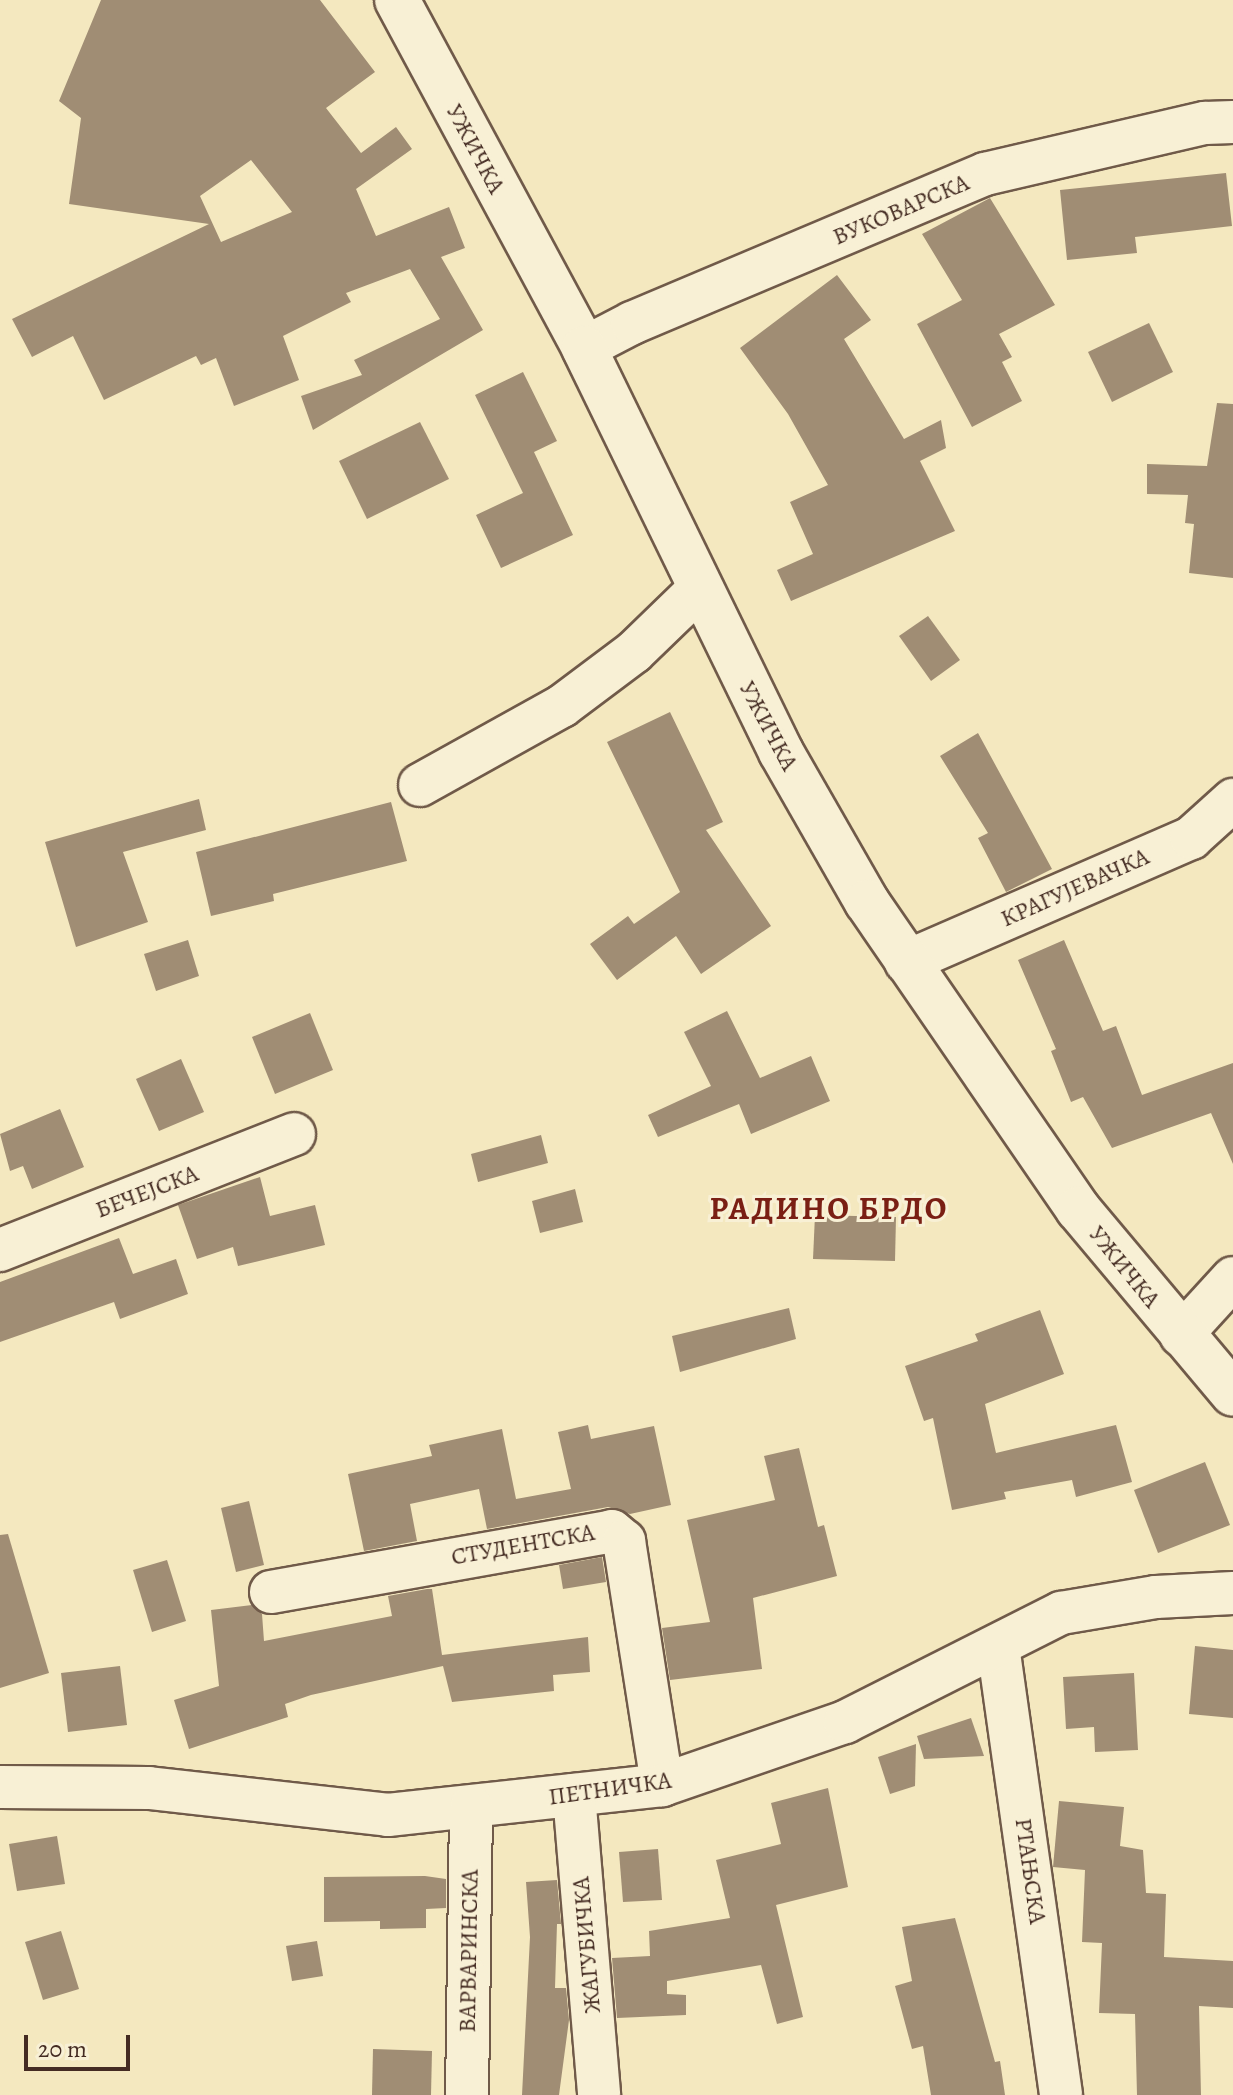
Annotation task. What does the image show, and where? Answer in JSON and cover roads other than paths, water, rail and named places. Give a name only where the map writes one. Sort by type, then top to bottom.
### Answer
[{"type":"main road","name":"УЖИЧКА","points":[[397,0],[584,348],[698,590],[822,826],[906,962],[1078,1209],[1233,1394]]},
{"type":"street","name":"ВУКОВАРСКА","points":[[584,348],[632,323],[985,174],[1205,123],[1233,122]]},
{"type":"street","points":[[420,785],[562,706],[634,652],[698,590]]},
{"type":"street","name":"КРАГУЈЕВАЧКА","points":[[906,962],[1191,838],[1233,800]]},
{"type":"street","name":"БЕЧЕЈСКА","points":[[0,1250],[294,1134]]},
{"type":"street","points":[[1181,1335],[1233,1278]]},
{"type":"street","name":"СТУДЕНТСКА","points":[[271,1592],[612,1531],[624,1541],[662,1785]]},
{"type":"street","name":"ПЕТНИЧКА","points":[[0,1787],[149,1788],[388,1815],[662,1785],[845,1722],[1061,1613],[1156,1597],[1233,1593]]},
{"type":"street","name":"РТАЊСКА","points":[[998,1646],[1061,2095]]},
{"type":"street","name":"ЖАГУБИЧКА","points":[[574,1795],[599,2095]]},
{"type":"street","name":"ВАРВАРИНСКА","points":[[467,2095],[471,1807]]},
{"type":"district","name":"РАДИНО БРДО","points":[[829,1208]]}]
